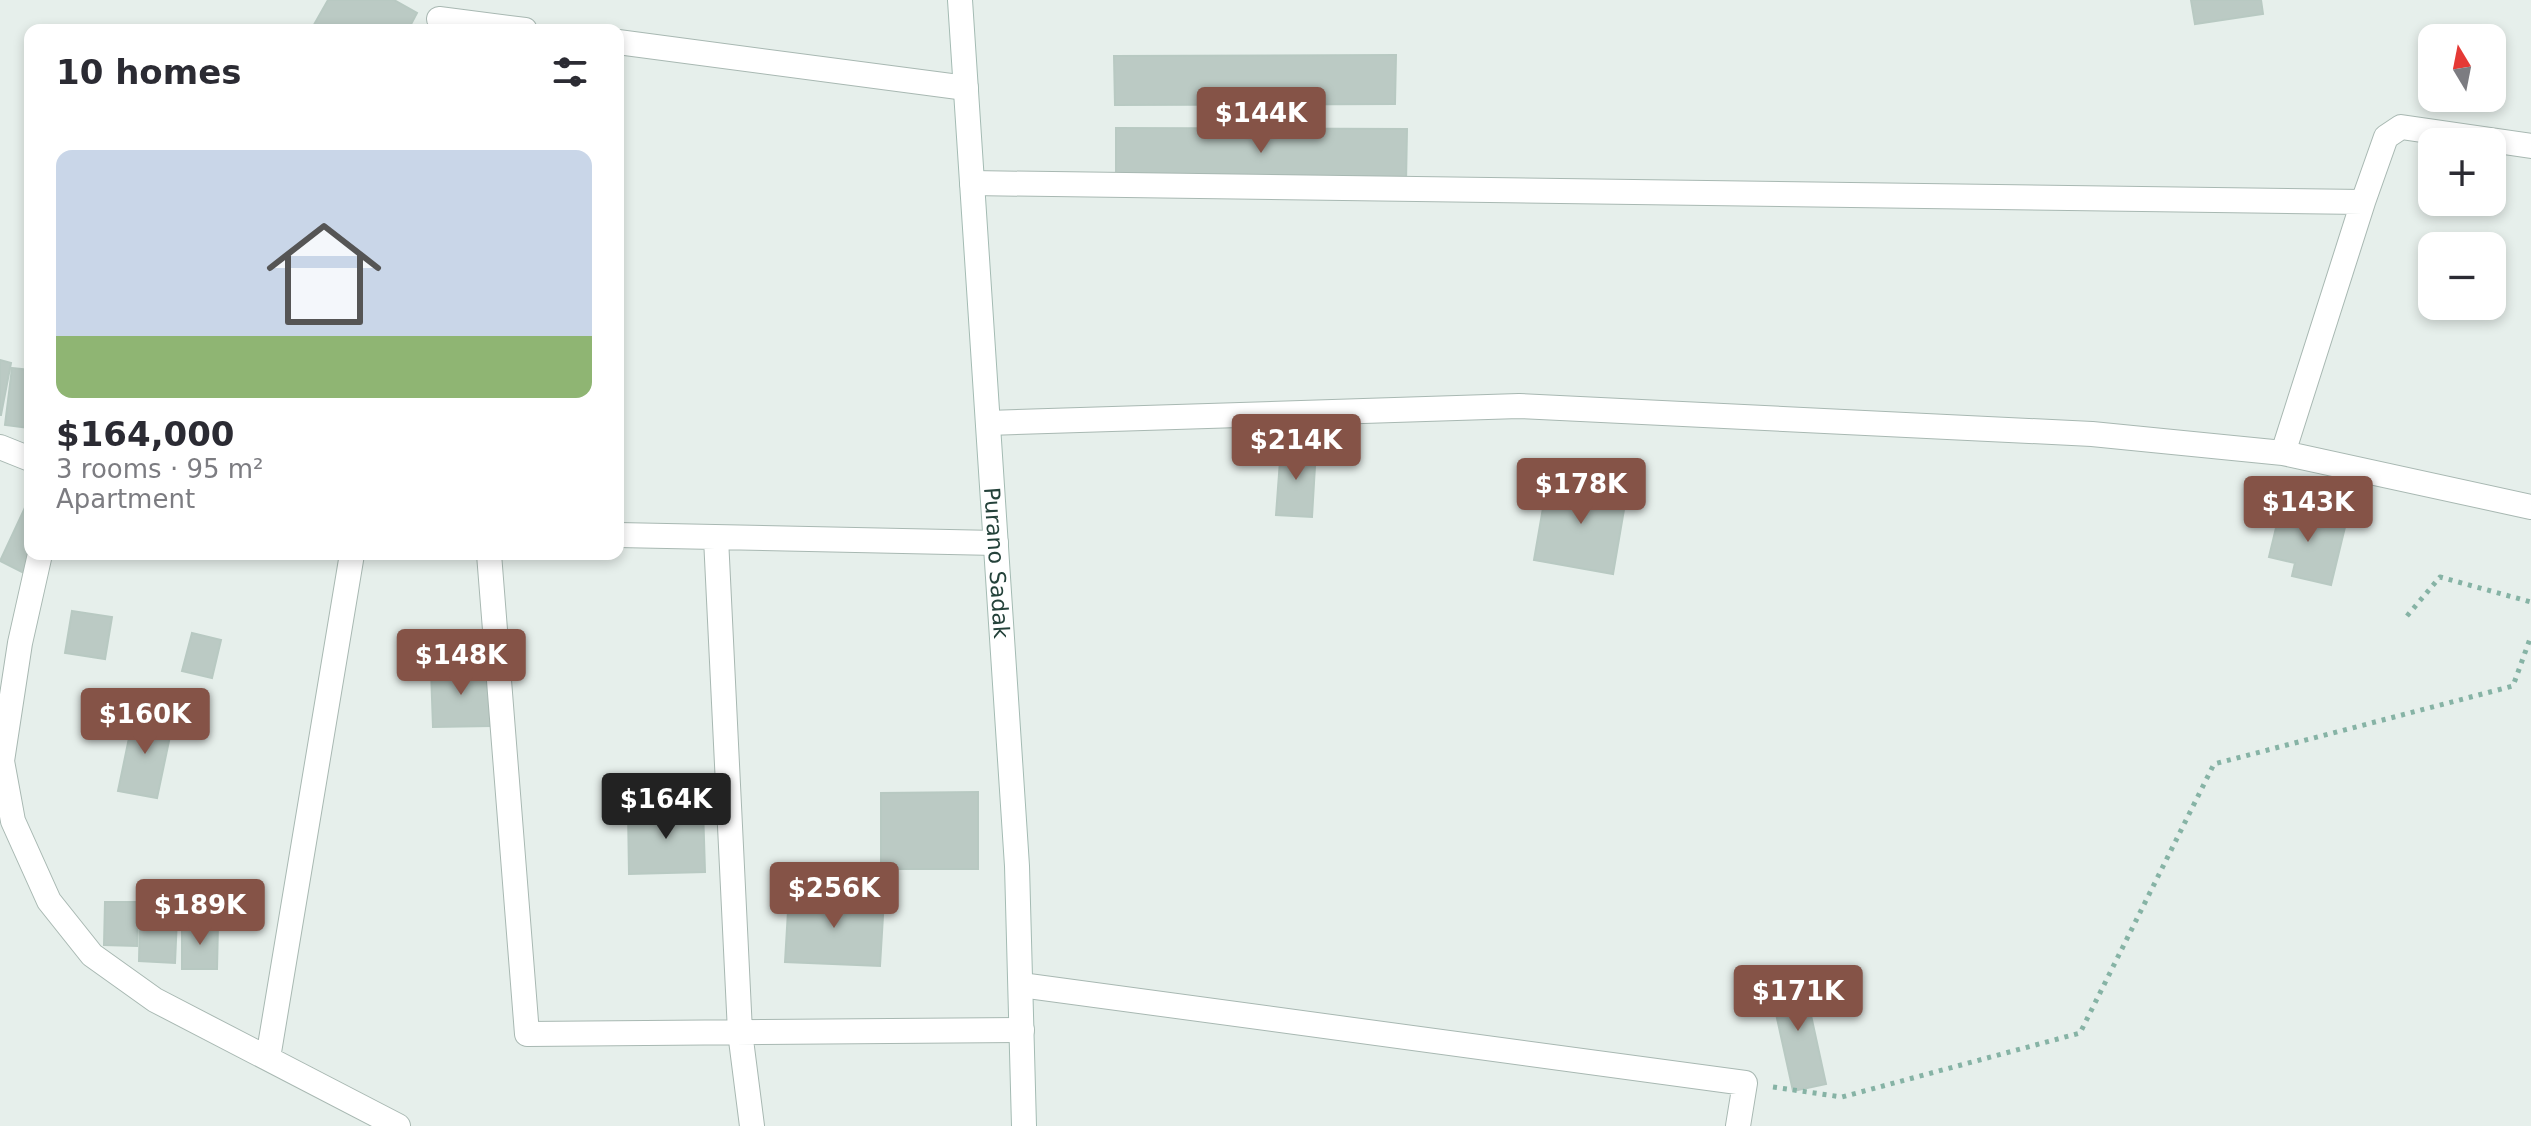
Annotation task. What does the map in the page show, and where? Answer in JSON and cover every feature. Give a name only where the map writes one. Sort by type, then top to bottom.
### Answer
[{"type":"street","name":"Purano Sadak","points":[[960,0],[1017,866],[1024,1126]]},
{"type":"street","points":[[439,19],[478,24]]},
{"type":"street","points":[[624,43],[966,88]]},
{"type":"street","points":[[2283,453],[2386,137],[2401,127],[2531,146]]},
{"type":"street","points":[[972,183],[2363,202]]},
{"type":"street","points":[[988,423],[1519,406],[2092,434],[2283,453],[2531,507]]},
{"type":"street","points":[[0,447],[24,457]]},
{"type":"street","points":[[624,535],[996,543]]},
{"type":"street","points":[[716,538],[740,1032],[752,1126]]},
{"type":"street","points":[[39,560],[20,643],[2,761],[13,821],[49,901],[92,955],[155,1000],[398,1126]]},
{"type":"street","points":[[268,1058],[351,560]]},
{"type":"street","points":[[489,560],[527,1034],[1022,1030]]},
{"type":"street","points":[[1021,985],[1745,1083],[1738,1126]]},
{"type":"path","points":[[2407,616],[2440,577],[2531,602]]},
{"type":"path","points":[[1745,1083],[1842,1097],[2080,1033],[2214,764],[2513,686],[2531,636]]},
{"type":"building","points":[[328,0],[394,0],[417,13],[411,24],[314,24]]},
{"type":"building","points":[[2191,0],[2261,0],[2263,14],[2195,24]]},
{"type":"building","points":[[1396,55],[1395,104],[1115,105],[1114,56]]},
{"type":"building","points":[[1116,128],[1407,129],[1406,183],[1116,182]]},
{"type":"building","points":[[0,360],[11,363],[1,415],[0,415]]},
{"type":"building","points":[[12,368],[24,369],[24,427],[5,425]]},
{"type":"building","points":[[1281,447],[1316,449],[1312,517],[1276,515]]},
{"type":"building","points":[[1548,479],[1627,492],[1613,574],[1534,560]]},
{"type":"building","points":[[2281,507],[2346,523],[2331,585],[2292,576],[2295,563],[2269,557]]},
{"type":"building","points":[[24,510],[24,560],[31,560],[32,577],[0,561]]},
{"type":"building","points":[[72,611],[112,617],[105,659],[65,653]]},
{"type":"building","points":[[192,633],[221,640],[212,678],[182,671]]},
{"type":"building","points":[[489,667],[491,726],[433,727],[431,670]]},
{"type":"building","points":[[134,714],[173,722],[157,798],[118,791]]},
{"type":"building","points":[[978,792],[978,869],[881,869],[881,793]]},
{"type":"building","points":[[703,807],[705,872],[629,874],[628,810]]},
{"type":"building","points":[[789,894],[884,899],[880,966],[785,962]]},
{"type":"building","points":[[105,902],[138,902],[137,946],[104,945]]},
{"type":"building","points":[[140,916],[177,918],[175,963],[139,961]]},
{"type":"building","points":[[182,924],[218,925],[217,969],[182,969]]},
{"type":"building","points":[[1802,974],[1826,1084],[1793,1091],[1769,982]]}]
